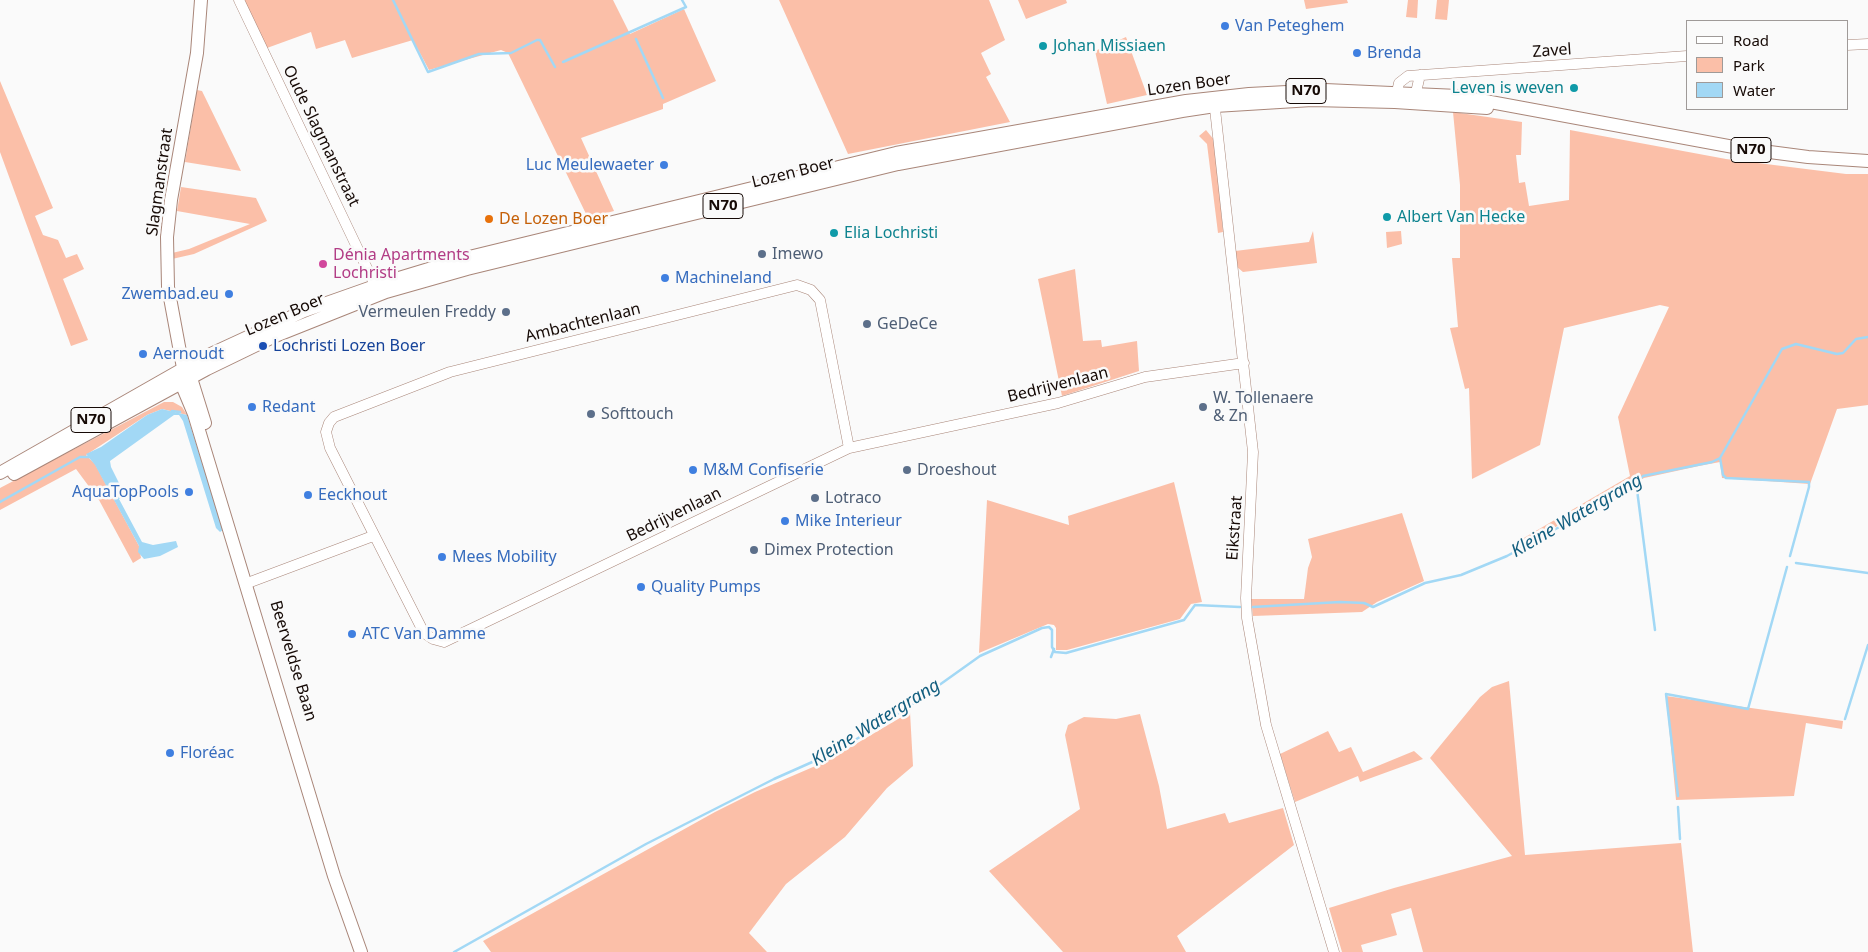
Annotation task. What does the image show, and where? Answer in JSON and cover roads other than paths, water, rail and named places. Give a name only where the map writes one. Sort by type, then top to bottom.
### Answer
[{"type":"main road","name":"Slagmanstraat","points":[[182,368],[168,287],[167,237],[171,200],[197,53],[201,0]]},
{"type":"main road","name":"N70","points":[[1215,102],[1415,98],[1510,111],[1527,109],[1739,148],[1808,157],[1868,161]]},
{"type":"main road","name":"Lozen Boer","points":[[376,285],[465,258],[896,153],[1215,102]]},
{"type":"main road","name":"Lozen Boer","points":[[186,381],[238,353],[328,314],[386,292],[467,269],[898,164],[1215,102]]},
{"type":"main road","name":"N70","points":[[0,474],[182,368],[259,330],[376,285]]},
{"type":"main road","points":[[182,368],[186,381]]},
{"type":"main road","name":"N70","points":[[0,482],[186,381]]},
{"type":"main road","name":"Beerveldse Baan","points":[[186,381],[368,952]]},
{"type":"main road","name":"Beerveldse Baan","points":[[249,583],[334,876],[361,952]]},
{"type":"street","name":"Oude Slagmanstraat","points":[[239,0],[376,285]]},
{"type":"street","points":[[1848,45],[1868,44]]},
{"type":"street","name":"Zavel","points":[[1396,97],[1402,79],[1408,76],[1686,56]]},
{"type":"street","points":[[1415,98],[1420,75]]},
{"type":"street","name":"Eikstraat","points":[[1215,102],[1253,452],[1246,598],[1247,618],[1266,725],[1334,952]]},
{"type":"street","name":"Ambachtenlaan","points":[[373,536],[326,440],[329,424],[334,417],[450,372],[797,285],[810,290],[820,300],[849,448]]},
{"type":"street","name":"Bedrijvenlaan","points":[[373,536],[424,633],[433,639],[444,642],[849,448],[1058,403],[1145,376],[1244,363]]},
{"type":"street","points":[[249,583],[373,536]]},
{"type":"water","points":[[162,409],[187,415],[223,530],[220,532],[216,528],[183,421],[179,415],[174,415],[110,461],[121,487],[122,497],[119,499],[142,542],[153,545],[176,541],[178,547],[160,556],[144,559],[138,552],[139,546],[95,465],[86,454],[101,447],[147,415]]},
{"type":"waterway","points":[[393,0],[428,72],[479,54],[511,53],[537,40],[540,40],[555,67]]},
{"type":"waterway","points":[[563,62],[686,7],[682,0]]},
{"type":"waterway","points":[[636,39],[663,98]]},
{"type":"waterway","name":"Kleine Watergrang","points":[[1253,607],[1340,602],[1364,603],[1373,607],[1425,583],[1461,575],[1507,556],[1635,485],[1643,476],[1712,462],[1720,458],[1782,349],[1796,344],[1837,354],[1843,353],[1856,339],[1868,337]]},
{"type":"waterway","points":[[172,411],[180,412]]},
{"type":"waterway","points":[[0,502],[80,457],[91,457]]},
{"type":"waterway","points":[[1720,458],[1723,475],[1726,478],[1809,482],[1790,556]]},
{"type":"waterway","points":[[1636,482],[1655,630]]},
{"type":"waterway","points":[[1796,563],[1868,573]]},
{"type":"waterway","points":[[1678,796],[1666,694],[1748,709],[1787,567]]},
{"type":"waterway","name":"Kleine Watergrang","points":[[454,952],[646,844],[774,779],[837,751],[907,708],[980,656],[1042,628],[1049,627],[1052,630],[1052,647],[1055,652],[1066,653],[1184,620],[1195,605],[1240,607]]},
{"type":"waterway","points":[[1845,719],[1868,645]]},
{"type":"waterway","name":"Kleine Watergrang","points":[[1051,657],[1054,649]]},
{"type":"waterway","points":[[1678,807],[1680,839]]},
{"type":"place","name":"Van Peteghem","points":[[1225,26]]},
{"type":"place","name":"Johan Missiaen","points":[[1043,46]]},
{"type":"place","name":"Brenda","points":[[1357,53]]},
{"type":"place","name":"Leven is weven","points":[[1574,88]]},
{"type":"place","name":"Luc Meulewaeter","points":[[664,165]]},
{"type":"place","name":"Albert Van Hecke","points":[[1387,217]]},
{"type":"place","name":"De Lozen Boer","points":[[489,219]]},
{"type":"place","name":"Elia Lochristi","points":[[834,233]]},
{"type":"place","name":"Imewo","points":[[762,254]]},
{"type":"place","name":"Dénia Apartments Lochristi","points":[[323,264]]},
{"type":"place","name":"Machineland","points":[[665,278]]},
{"type":"place","name":"Zwembad.eu","points":[[229,294]]},
{"type":"place","name":"Vermeulen Freddy","points":[[506,312]]},
{"type":"place","name":"GeDeCe","points":[[867,324]]},
{"type":"place","name":"Lochristi Lozen Boer","points":[[263,346]]},
{"type":"place","name":"Aernoudt","points":[[143,354]]},
{"type":"place","name":"Redant","points":[[252,407]]},
{"type":"place","name":"W. Tollenaere & Zn","points":[[1203,407]]},
{"type":"place","name":"Softtouch","points":[[591,414]]},
{"type":"place","name":"M&M Confiserie","points":[[693,470]]},
{"type":"place","name":"Droeshout","points":[[907,470]]},
{"type":"place","name":"AquaTopPools","points":[[189,492]]},
{"type":"place","name":"Eeckhout","points":[[308,495]]},
{"type":"place","name":"Lotraco","points":[[815,498]]},
{"type":"place","name":"Mike Interieur","points":[[785,521]]},
{"type":"place","name":"Dimex Protection","points":[[754,550]]},
{"type":"place","name":"Mees Mobility","points":[[442,557]]},
{"type":"place","name":"Quality Pumps","points":[[641,587]]},
{"type":"place","name":"ATC Van Damme","points":[[352,634]]},
{"type":"place","name":"Floréac","points":[[170,753]]}]
